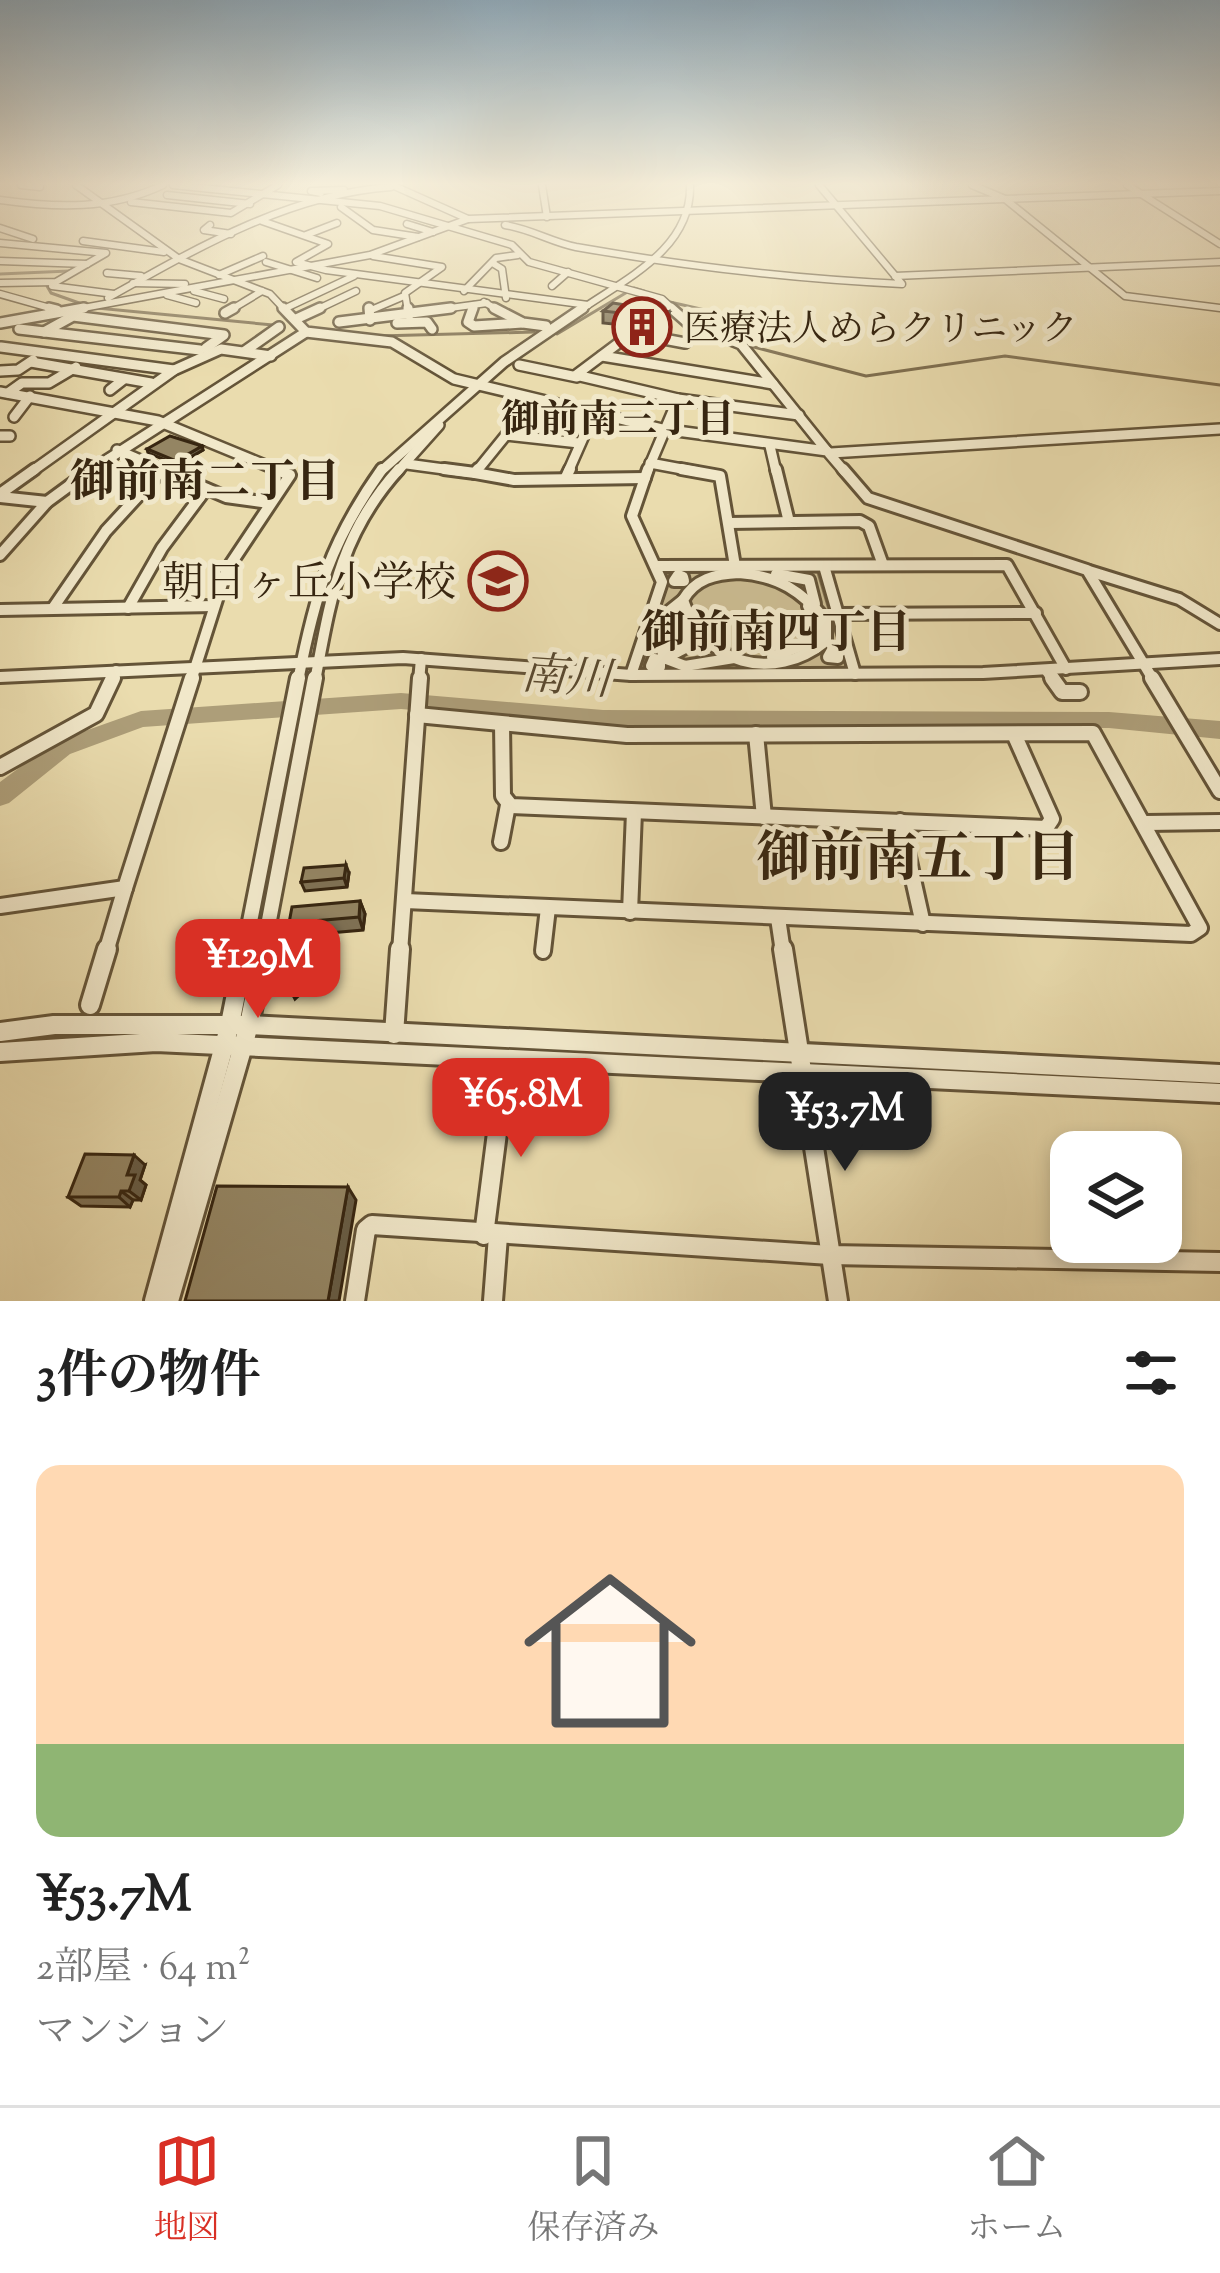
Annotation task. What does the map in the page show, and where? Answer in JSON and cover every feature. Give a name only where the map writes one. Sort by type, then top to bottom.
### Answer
[{"type":"street","points":[[27,264],[59,246]]},
{"type":"street","points":[[52,286],[106,252],[71,246]]},
{"type":"street","points":[[78,246],[175,256]]},
{"type":"street","points":[[161,246],[175,256],[262,291],[286,308],[305,332]]},
{"type":"street","points":[[97,305],[175,256],[203,246]]},
{"type":"street","points":[[325,246],[296,262],[506,298],[588,304]]},
{"type":"street","points":[[0,322],[370,255],[397,246]]},
{"type":"street","points":[[512,246],[518,255]]},
{"type":"street","points":[[571,246],[805,280],[902,284],[869,246]]},
{"type":"street","points":[[239,1025],[289,724],[316,661],[336,570],[372,499],[480,385],[677,246]]},
{"type":"street","points":[[1063,246],[1129,297],[1220,308]]},
{"type":"street","points":[[370,255],[442,267],[404,296],[369,307],[370,320]]},
{"type":"street","points":[[469,292],[498,257],[518,255],[665,301],[702,329],[738,342],[861,495],[883,565]]},
{"type":"street","points":[[286,308],[389,258]]},
{"type":"street","points":[[218,275],[265,259],[317,278]]},
{"type":"street","points":[[0,261],[88,264]]},
{"type":"street","points":[[388,280],[415,262]]},
{"type":"street","points":[[895,276],[1220,262]]},
{"type":"street","points":[[494,264],[502,268],[506,298]]},
{"type":"street","points":[[156,269],[175,269]]},
{"type":"street","points":[[551,286],[568,272]]},
{"type":"street","points":[[107,274],[142,276]]},
{"type":"street","points":[[11,297],[45,276]]},
{"type":"street","points":[[130,283],[204,286]]},
{"type":"street","points":[[3,289],[52,286],[116,295]]},
{"type":"street","points":[[440,287],[445,308]]},
{"type":"street","points":[[170,1301],[239,1025],[307,716],[301,662],[322,571],[360,498],[422,429],[588,304],[620,287]]},
{"type":"street","points":[[3,289],[11,297],[62,311]]},
{"type":"street","points":[[187,289],[224,299]]},
{"type":"street","points":[[225,313],[262,291]]},
{"type":"street","points":[[296,319],[356,291]]},
{"type":"street","points":[[469,292],[522,322]]},
{"type":"street","points":[[160,293],[196,303]]},
{"type":"street","points":[[404,296],[409,315]]},
{"type":"street","points":[[396,320],[487,303]]},
{"type":"street","points":[[474,305],[469,322],[474,326],[522,322],[546,326]]},
{"type":"street","points":[[0,310],[33,317]]},
{"type":"street","points":[[44,332],[73,316],[224,336]]},
{"type":"street","points":[[0,348],[33,317]]},
{"type":"street","points":[[392,342],[396,320]]},
{"type":"street","points":[[339,322],[426,322],[432,329]]},
{"type":"street","points":[[89,358],[138,324]]},
{"type":"street","points":[[245,352],[279,327]]},
{"type":"street","points":[[0,496],[106,415],[237,328]]},
{"type":"street","points":[[19,329],[273,356]]},
{"type":"street","points":[[577,377],[632,333],[685,344],[702,329]]},
{"type":"street","points":[[0,555],[47,502],[117,450],[305,332],[392,342],[441,374],[592,417],[770,446],[829,452],[1220,429]]},
{"type":"street","points":[[0,348],[174,370]]},
{"type":"street","points":[[0,371],[11,373],[44,353]]},
{"type":"street","points":[[602,356],[775,384]]},
{"type":"street","points":[[31,362],[77,366],[152,383]]},
{"type":"street","points":[[519,364],[678,399],[799,415]]},
{"type":"street","points":[[4,393],[22,383],[49,383],[77,366]]},
{"type":"street","points":[[110,390],[124,379]]},
{"type":"street","points":[[4,393],[158,421],[288,472],[226,571],[90,1005]]},
{"type":"street","points":[[14,416],[29,396]]},
{"type":"street","points":[[632,675],[661,592],[658,566],[632,516],[662,429],[678,399]]},
{"type":"street","points":[[557,418],[592,417]]},
{"type":"street","points":[[566,477],[592,417]]},
{"type":"street","points":[[475,473],[506,435],[579,443]]},
{"type":"street","points":[[770,446],[790,522]]},
{"type":"street","points":[[117,450],[206,489],[269,503]]},
{"type":"street","points":[[650,463],[719,474],[735,566]]},
{"type":"street","points":[[407,464],[514,480],[645,478]]},
{"type":"street","points":[[53,608],[106,531],[163,469]]},
{"type":"street","points":[[128,608],[162,548],[206,489]]},
{"type":"street","points":[[861,495],[1213,612],[1220,624]]},
{"type":"street","points":[[0,496],[47,502]]},
{"type":"street","points":[[729,523],[860,521],[869,526]]},
{"type":"street","points":[[679,578],[814,574],[883,565],[1006,565],[1066,669]]},
{"type":"street","points":[[658,566],[735,566],[814,574]]},
{"type":"street","points":[[1087,571],[1220,790]]},
{"type":"street","points":[[814,574],[815,604],[830,630],[837,657]]},
{"type":"street","points":[[814,574],[838,614],[837,657]]},
{"type":"street","points":[[763,577],[815,604]]},
{"type":"street","points":[[679,578],[685,619],[706,638],[740,655],[786,664],[837,657],[1046,670],[1220,659]]},
{"type":"street","points":[[679,578],[708,594]]},
{"type":"street","points":[[655,664],[688,665],[740,655],[776,657],[804,640],[814,616],[798,597]]},
{"type":"street","points":[[655,664],[674,629],[668,612],[682,600]]},
{"type":"street","points":[[0,610],[214,606]]},
{"type":"street","points":[[838,614],[1036,613]]},
{"type":"street","points":[[655,664],[706,638]]},
{"type":"street","points":[[804,640],[837,657]]},
{"type":"street","points":[[740,655],[742,675]]},
{"type":"street","points":[[806,671],[837,657]]},
{"type":"street","points":[[0,676],[421,659],[632,675],[742,675],[837,657]]},
{"type":"street","points":[[394,1034],[421,659]]},
{"type":"street","points":[[1046,670],[1062,692],[1080,692]]},
{"type":"street","points":[[0,767],[96,714],[116,671]]},
{"type":"street","points":[[405,901],[1195,933],[1199,925],[1096,734],[627,735],[417,714]]},
{"type":"street","points":[[501,842],[508,805],[502,724]]},
{"type":"street","points":[[756,734],[764,817]]},
{"type":"street","points":[[508,805],[1049,827],[1052,819],[1014,734]]},
{"type":"street","points":[[630,912],[634,812]]},
{"type":"street","points":[[901,821],[922,924]]},
{"type":"street","points":[[1146,823],[1220,822]]},
{"type":"street","points":[[0,906],[125,888]]},
{"type":"street","points":[[543,951],[548,908]]},
{"type":"street","points":[[778,918],[838,1301]]},
{"type":"street","points":[[0,1032],[54,1024],[239,1025],[1220,1093]]},
{"type":"street","points":[[0,1052],[156,1042],[1220,1074]]},
{"type":"street","points":[[154,1301],[234,1045]]},
{"type":"street","points":[[493,1301],[491,1235],[504,1078]]},
{"type":"street","points":[[355,1301],[366,1230],[372,1226],[830,1255],[1220,1262]]},
{"type":"shaded area","points":[[817,569],[847,670],[642,670],[670,570]]},
{"type":"building","points":[[613,303],[669,312],[662,318],[603,311]]},
{"type":"building","points":[[170,436],[202,446],[176,461],[147,449]]},
{"type":"building","points":[[346,865],[344,878],[301,882],[304,868]]},
{"type":"building","points":[[360,901],[359,917],[289,923],[292,907]]},
{"type":"building","points":[[298,978],[304,985],[293,995],[287,987]]},
{"type":"building","points":[[85,1154],[134,1155],[127,1175],[135,1175],[129,1191],[121,1191],[119,1197],[68,1197]]},
{"type":"building","points":[[217,1186],[348,1187],[328,1301],[185,1301]]},
{"type":"waterway","points":[[0,274],[69,271]]},
{"type":"waterway","points":[[47,286],[51,293],[82,304]]},
{"type":"waterway","points":[[557,334],[634,288],[644,291]]},
{"type":"waterway","points":[[670,302],[705,310],[692,322]]},
{"type":"waterway","points":[[97,308],[273,325]]},
{"type":"waterway","points":[[378,336],[534,332]]},
{"type":"waterway","points":[[750,346],[866,376],[1005,356],[1220,385]]},
{"type":"waterway","name":"南川","points":[[0,796],[62,748],[141,719],[401,701],[603,718],[1109,720],[1220,730]]},
{"type":"place","name":"医療法人めらクリニック","points":[[642,327]]},
{"type":"place","name":"朝日ヶ丘小学校","points":[[498,581]]},
{"type":"district","name":"御前南三丁目","points":[[618,418]]},
{"type":"district","name":"御前南二丁目","points":[[205,480]]},
{"type":"district","name":"御前南四丁目","points":[[776,631]]},
{"type":"district","name":"御前南五丁目","points":[[918,856]]}]
